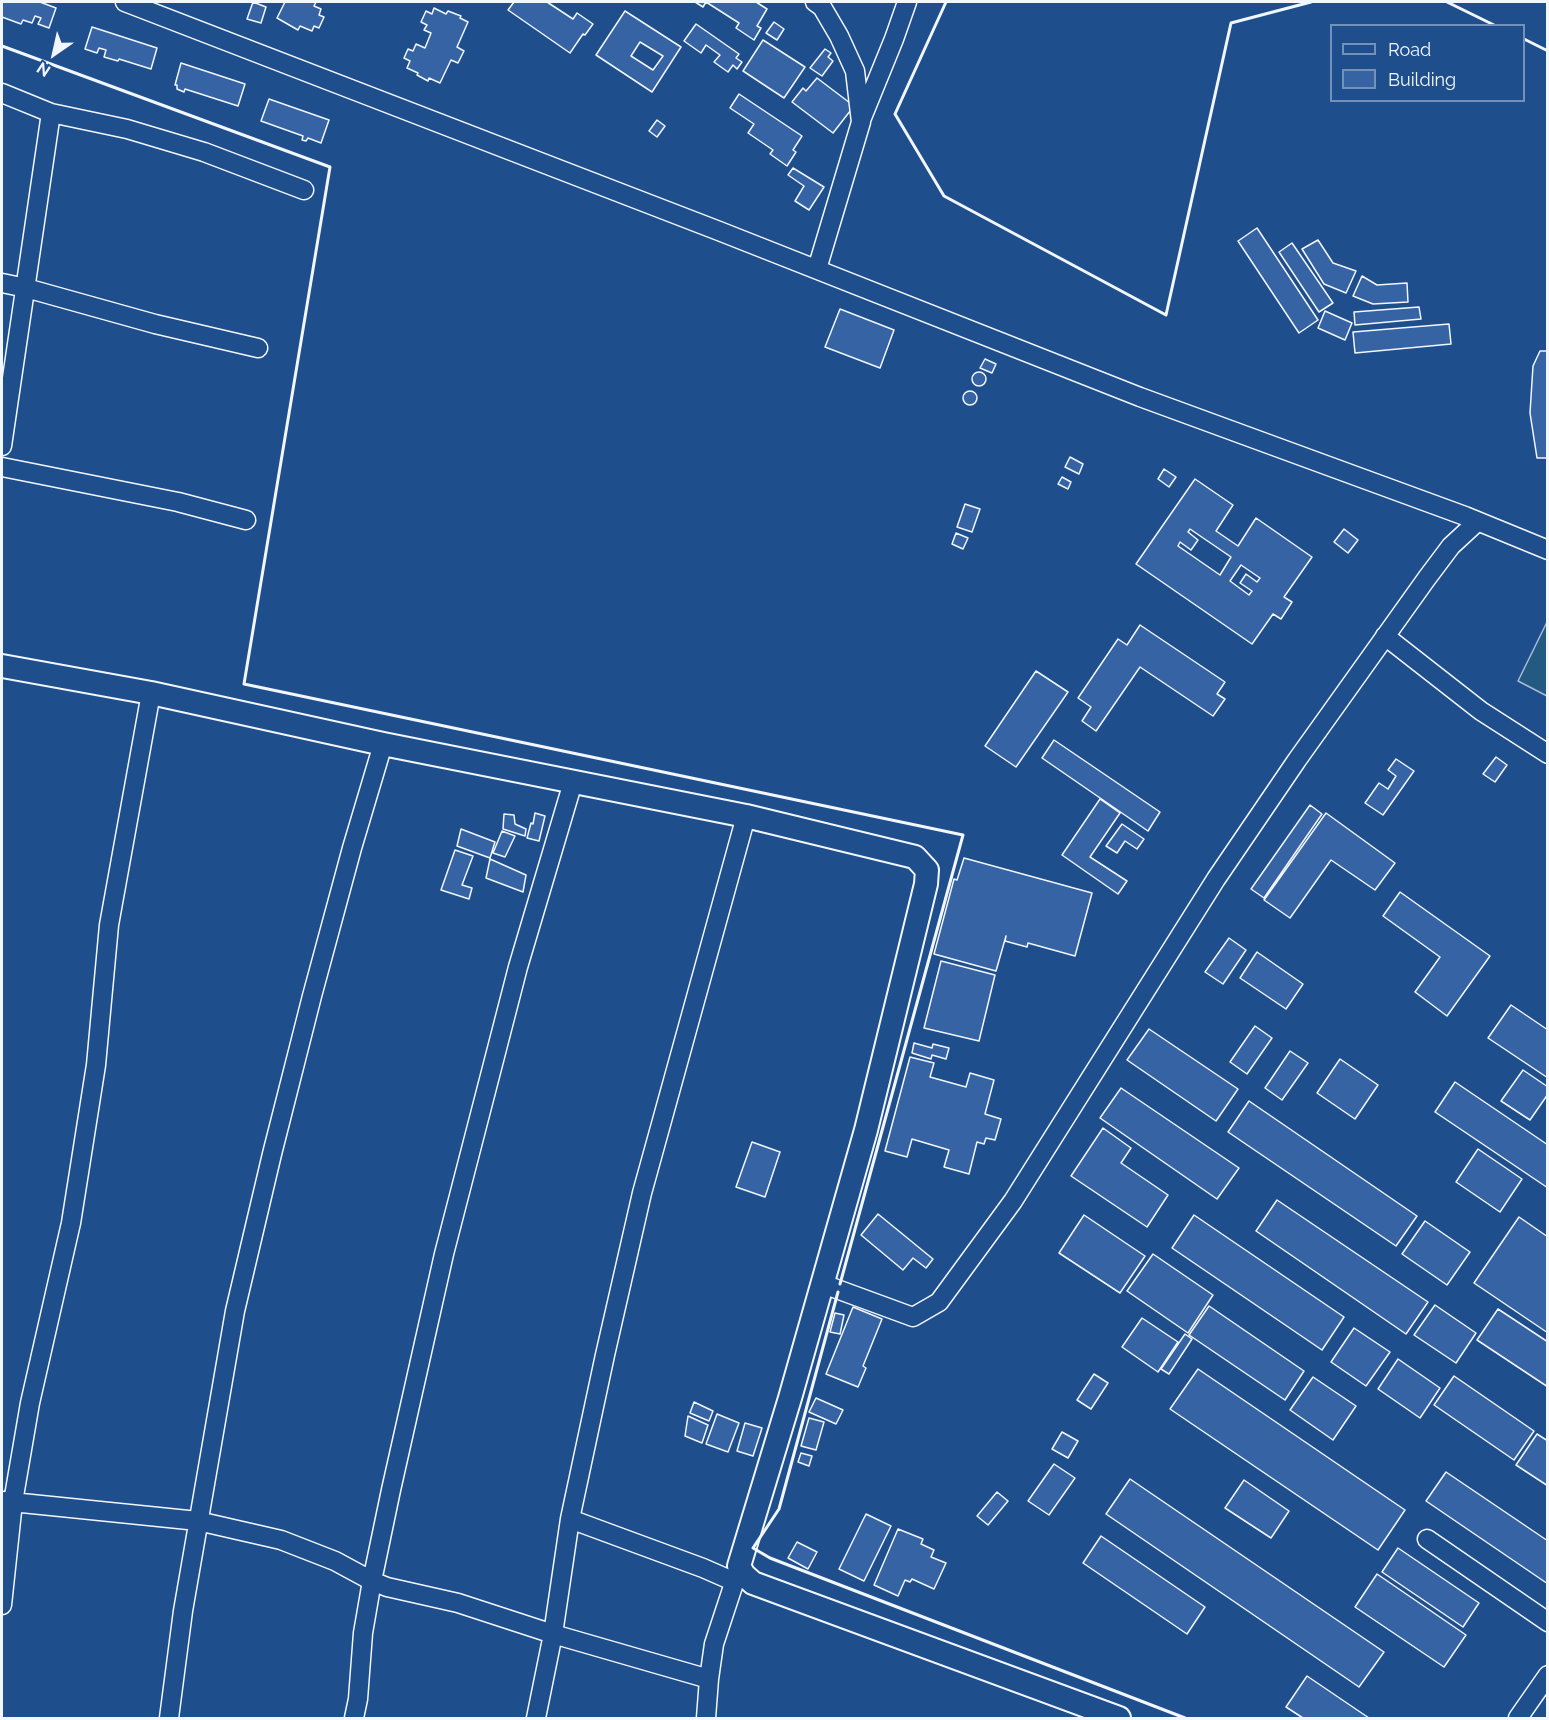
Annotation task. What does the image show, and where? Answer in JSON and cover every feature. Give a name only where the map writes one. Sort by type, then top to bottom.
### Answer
[{"type":"main road","points":[[2,666],[151,693],[383,744],[746,816],[915,856],[927,870],[926,884],[866,1130],[737,1574],[744,1575],[753,1583],[1119,1719]]},
{"type":"street","points":[[125,2],[817,269],[1140,397],[1548,550]]},
{"type":"street","points":[[815,2],[822,7],[839,36],[855,71],[861,122]]},
{"type":"street","points":[[817,269],[861,122],[907,2]]},
{"type":"street","points":[[2,93],[51,113],[128,129],[204,152],[304,190]]},
{"type":"street","points":[[2,446],[51,113]]},
{"type":"street","points":[[2,283],[155,324],[258,348]]},
{"type":"street","points":[[2,467],[178,502],[246,520]]},
{"type":"street","points":[[823,1284],[913,1317],[939,1302],[1013,1201],[1216,879],[1297,760],[1451,546],[1477,522]]},
{"type":"street","points":[[1385,636],[1481,711],[1548,754]]},
{"type":"street","points":[[2,1605],[7,1502],[71,1223],[96,1065],[110,925],[151,693]]},
{"type":"street","points":[[169,1719],[183,1611],[235,1311],[266,1176],[312,996],[383,744]]},
{"type":"street","points":[[354,1719],[358,1699],[363,1633],[372,1581],[444,1254],[518,967],[573,782]]},
{"type":"street","points":[[536,1719],[553,1634],[570,1519],[642,1193],[746,816]]},
{"type":"street","points":[[7,1502],[198,1521],[281,1540],[335,1561],[387,1587],[458,1603],[553,1634],[709,1679]]},
{"type":"street","points":[[570,1519],[703,1568],[737,1574],[714,1644],[706,1719]]},
{"type":"street","points":[[1427,1539],[1548,1622]]},
{"type":"street","points":[[1518,1719],[1548,1675]]},
{"type":"shaded area","points":[[1547,622],[1548,696],[1518,681]]},
{"type":"building","points":[[2,2],[40,2],[56,8],[49,28],[38,24],[41,18],[35,16],[32,23],[23,20],[21,24],[2,17]]},
{"type":"building","points":[[253,2],[266,7],[261,23],[247,19]]},
{"type":"building","points":[[285,2],[316,2],[314,6],[321,9],[319,15],[324,17],[319,28],[314,26],[312,31],[300,26],[298,30],[277,18]]},
{"type":"building","points":[[514,2],[547,2],[573,19],[577,13],[593,24],[570,53],[508,10]]},
{"type":"building","points":[[695,2],[706,2],[703,7]]},
{"type":"building","points":[[706,2],[756,2],[767,9],[757,26],[761,28],[754,40],[736,28],[739,23]]},
{"type":"building","points":[[434,8],[446,14],[448,11],[461,16],[460,18],[468,22],[457,47],[464,51],[458,63],[451,60],[440,83],[429,78],[428,81],[417,75],[418,73],[407,68],[410,61],[404,58],[408,49],[413,51],[416,44],[425,48],[431,33],[424,30],[427,25],[421,22],[426,11],[432,14]]},
{"type":"building","points":[[625,11],[681,47],[652,92],[596,55]],"holes":[[[640,42],[663,56],[653,70],[631,56]]]},
{"type":"building","points":[[774,22],[784,29],[777,40],[766,33]]},
{"type":"building","points":[[696,24],[739,54],[736,58],[742,62],[737,69],[733,65],[728,72],[714,62],[720,55],[706,45],[701,53],[684,41]]},
{"type":"building","points":[[92,27],[157,48],[151,69],[104,57],[106,50],[99,48],[97,53],[85,49]]},
{"type":"building","points":[[763,40],[805,67],[784,98],[743,71]]},
{"type":"building","points":[[825,49],[831,53],[828,57],[833,61],[822,76],[810,68]]},
{"type":"building","points":[[181,63],[245,84],[238,106],[185,89],[184,92],[177,89],[175,85]]},
{"type":"building","points":[[817,78],[854,106],[833,133],[792,102],[803,88],[806,91]]},
{"type":"building","points":[[739,94],[802,136],[787,166],[770,154],[773,150],[748,133],[754,124],[730,108]]},
{"type":"building","points":[[269,99],[329,120],[321,143],[308,138],[306,141],[302,140],[303,136],[261,121]]},
{"type":"building","points":[[657,120],[665,126],[657,137],[649,131]]},
{"type":"building","points":[[793,168],[824,187],[809,210],[795,201],[804,186],[788,175]]},
{"type":"building","points":[[1257,228],[1318,320],[1299,333],[1238,241]]},
{"type":"building","points":[[1318,240],[1333,263],[1356,271],[1346,293],[1324,284],[1302,249]]},
{"type":"building","points":[[1292,243],[1333,303],[1319,312],[1279,252]]},
{"type":"building","points":[[1362,276],[1377,285],[1407,283],[1408,302],[1373,304],[1353,296]]},
{"type":"building","points":[[1419,307],[1421,319],[1355,325],[1354,312]]},
{"type":"building","points":[[840,309],[894,330],[880,368],[825,347]]},
{"type":"building","points":[[1325,311],[1352,323],[1345,340],[1318,328]]},
{"type":"building","points":[[1449,324],[1451,344],[1355,353],[1353,332]]},
{"type":"building","points":[[1540,351],[1548,351],[1548,458],[1537,458],[1530,413],[1533,366]]},
{"type":"building","points":[[985,359],[996,364],[992,373],[980,368]]},
{"type":"building","points":[[979,372],[984,374],[986,379],[984,384],[979,386],[974,384],[972,379],[974,374]]},
{"type":"building","points":[[970,391],[975,393],[977,398],[975,403],[970,405],[965,403],[963,398],[965,393]]},
{"type":"building","points":[[1070,457],[1083,464],[1079,474],[1065,467]]},
{"type":"building","points":[[1164,469],[1176,477],[1169,487],[1158,479]]},
{"type":"building","points":[[1062,477],[1071,482],[1068,489],[1058,484]]},
{"type":"building","points":[[1195,479],[1233,505],[1216,531],[1238,546],[1256,518],[1312,557],[1284,597],[1292,602],[1281,619],[1273,614],[1252,644],[1136,564]],"holes":[[[1190,529],[1231,557],[1220,575],[1178,546],[1180,542],[1191,550],[1198,540],[1188,532]],[[1241,565],[1260,578],[1257,582],[1246,574],[1240,583],[1252,591],[1249,595],[1230,581]]]},
{"type":"building","points":[[965,504],[980,509],[972,532],[957,527]]},
{"type":"building","points":[[1344,529],[1358,540],[1348,553],[1334,542]]},
{"type":"building","points":[[956,533],[968,538],[963,549],[952,544]]},
{"type":"building","points":[[1140,625],[1225,682],[1217,694],[1225,699],[1213,716],[1140,667],[1096,731],[1082,721],[1091,707],[1078,698],[1118,639],[1127,645]]},
{"type":"building","points":[[1036,671],[1068,692],[1016,767],[985,746]]},
{"type":"building","points":[[1054,740],[1160,812],[1148,831],[1042,758]]},
{"type":"building","points":[[1496,757],[1507,765],[1495,782],[1483,774]]},
{"type":"building","points":[[1396,759],[1414,771],[1383,815],[1365,803],[1379,783],[1388,789],[1396,776],[1388,770]]},
{"type":"building","points":[[1100,799],[1120,813],[1090,857],[1127,881],[1118,894],[1062,855]]},
{"type":"building","points":[[1310,805],[1322,814],[1264,898],[1251,889]]},
{"type":"building","points":[[535,813],[545,816],[539,841],[527,838]]},
{"type":"building","points":[[1326,813],[1395,863],[1375,890],[1331,860],[1290,918],[1264,900]]},
{"type":"building","points":[[504,814],[514,815],[515,824],[526,829],[525,836],[503,829]]},
{"type":"building","points":[[1122,824],[1144,839],[1137,849],[1125,841],[1117,853],[1106,846]]},
{"type":"building","points":[[461,829],[495,842],[490,858],[457,846]]},
{"type":"building","points":[[502,831],[515,836],[505,857],[493,853]]},
{"type":"building","points":[[455,850],[473,856],[462,885],[472,888],[469,899],[441,890]]},
{"type":"building","points":[[964,858],[1092,893],[1075,956],[1028,943],[1027,947],[1005,941],[1006,936],[996,971],[934,954],[954,879],[957,880]]},
{"type":"building","points":[[490,859],[526,875],[523,892],[486,878]]},
{"type":"building","points":[[1400,892],[1490,956],[1447,1016],[1415,992],[1440,957],[1383,916]]},
{"type":"building","points":[[1229,938],[1246,950],[1223,984],[1205,972]]},
{"type":"building","points":[[1257,952],[1303,984],[1286,1009],[1240,978]]},
{"type":"building","points":[[941,961],[995,975],[979,1041],[924,1028]]},
{"type":"building","points":[[1511,1005],[1548,1030],[1548,1078],[1488,1038]]},
{"type":"building","points":[[1255,1026],[1272,1038],[1247,1074],[1230,1062]]},
{"type":"building","points":[[1149,1029],[1238,1089],[1216,1121],[1127,1060]]},
{"type":"building","points":[[914,1043],[932,1048],[933,1044],[949,1048],[946,1059],[932,1055],[931,1059],[912,1053]]},
{"type":"building","points":[[1290,1051],[1308,1063],[1282,1100],[1265,1088]]},
{"type":"building","points":[[910,1057],[934,1063],[930,1077],[966,1087],[970,1073],[994,1080],[985,1114],[1001,1119],[995,1140],[986,1138],[984,1144],[977,1142],[969,1174],[944,1167],[949,1150],[912,1139],[907,1157],[885,1151]]},
{"type":"building","points":[[1340,1059],[1378,1085],[1355,1119],[1317,1093]]},
{"type":"building","points":[[1523,1070],[1548,1087],[1548,1094],[1530,1120],[1501,1101]]},
{"type":"building","points":[[1455,1082],[1548,1145],[1548,1188],[1435,1112]]},
{"type":"building","points":[[1121,1088],[1239,1168],[1217,1199],[1100,1118]]},
{"type":"building","points":[[1249,1101],[1417,1216],[1396,1246],[1228,1132]]},
{"type":"building","points":[[1103,1128],[1131,1148],[1121,1163],[1168,1195],[1147,1227],[1071,1176]]},
{"type":"building","points":[[752,1142],[780,1152],[765,1197],[736,1187]]},
{"type":"building","points":[[1478,1149],[1522,1179],[1500,1212],[1456,1182]]},
{"type":"building","points":[[1277,1200],[1428,1302],[1406,1334],[1256,1231]]},
{"type":"building","points":[[878,1214],[933,1259],[926,1268],[913,1258],[903,1270],[861,1235]]},
{"type":"building","points":[[1084,1215],[1145,1256],[1120,1293],[1059,1253]]},
{"type":"building","points":[[1194,1215],[1344,1317],[1322,1350],[1172,1248]]},
{"type":"building","points":[[1519,1217],[1548,1237],[1548,1333],[1474,1283]]},
{"type":"building","points":[[1425,1221],[1470,1252],[1447,1285],[1402,1254]]},
{"type":"building","points":[[1153,1254],[1213,1295],[1188,1333],[1127,1291]]},
{"type":"building","points":[[1435,1305],[1476,1333],[1456,1363],[1414,1335]]},
{"type":"building","points":[[1209,1306],[1304,1371],[1285,1400],[1189,1335]]},
{"type":"building","points":[[853,1307],[882,1319],[863,1366],[866,1368],[858,1387],[826,1374]]},
{"type":"building","points":[[1498,1309],[1548,1342],[1548,1387],[1477,1340]]},
{"type":"building","points":[[835,1313],[844,1315],[840,1334],[830,1332]]},
{"type":"building","points":[[1142,1318],[1178,1342],[1158,1372],[1122,1347]]},
{"type":"building","points":[[1354,1328],[1390,1352],[1366,1386],[1331,1362]]},
{"type":"building","points":[[1185,1334],[1192,1339],[1169,1374],[1161,1369]]},
{"type":"building","points":[[1398,1359],[1440,1388],[1420,1418],[1378,1389]]},
{"type":"building","points":[[1198,1369],[1405,1510],[1378,1550],[1170,1409]]},
{"type":"building","points":[[1094,1374],[1108,1383],[1091,1409],[1077,1400]]},
{"type":"building","points":[[1454,1376],[1534,1431],[1514,1460],[1434,1405]]},
{"type":"building","points":[[1313,1377],[1356,1406],[1333,1440],[1290,1410]]},
{"type":"building","points":[[816,1398],[843,1410],[836,1424],[809,1412]]},
{"type":"building","points":[[694,1402],[713,1411],[709,1421],[690,1413]]},
{"type":"building","points":[[717,1414],[739,1423],[728,1452],[706,1444]]},
{"type":"building","points":[[688,1416],[708,1425],[702,1443],[685,1436]]},
{"type":"building","points":[[809,1418],[824,1422],[816,1450],[801,1446]]},
{"type":"building","points":[[745,1423],[762,1428],[753,1456],[737,1451]]},
{"type":"building","points":[[1062,1432],[1078,1441],[1068,1458],[1052,1449]]},
{"type":"building","points":[[1537,1434],[1548,1441],[1548,1486],[1516,1465]]},
{"type":"building","points":[[801,1453],[812,1456],[809,1466],[798,1462]]},
{"type":"building","points":[[1054,1464],[1075,1478],[1049,1515],[1028,1501]]},
{"type":"building","points":[[1446,1472],[1548,1541],[1548,1584],[1426,1501]]},
{"type":"building","points":[[1130,1479],[1384,1652],[1359,1687],[1106,1514]]},
{"type":"building","points":[[1244,1480],[1289,1511],[1271,1538],[1225,1508]]},
{"type":"building","points":[[997,1492],[1008,1501],[988,1525],[977,1516]]},
{"type":"building","points":[[866,1514],[891,1526],[864,1581],[839,1569]]},
{"type":"building","points":[[898,1529],[923,1539],[921,1544],[934,1550],[931,1557],[946,1563],[934,1589],[912,1579],[910,1582],[905,1580],[898,1596],[874,1585]]},
{"type":"building","points":[[1101,1536],[1205,1607],[1187,1634],[1083,1563]]},
{"type":"building","points":[[797,1542],[817,1552],[808,1569],[788,1558]]},
{"type":"building","points":[[1398,1548],[1479,1603],[1463,1627],[1382,1572]]},
{"type":"building","points":[[1377,1574],[1466,1635],[1444,1667],[1355,1607]]},
{"type":"building","points":[[1307,1676],[1369,1718],[1303,1718],[1286,1707]]},
{"type":"wall","points":[[946,2],[895,114],[944,196],[1166,315],[1231,23],[1311,2]]},
{"type":"wall","points":[[1447,2],[1492,24]]},
{"type":"wall","points":[[1525,40],[1548,51]]},
{"type":"wall","points":[[2,46],[330,167],[244,684],[963,835],[840,1284]]},
{"type":"wall","points":[[838,1292],[779,1509],[753,1548],[770,1558],[1185,1718]]}]
